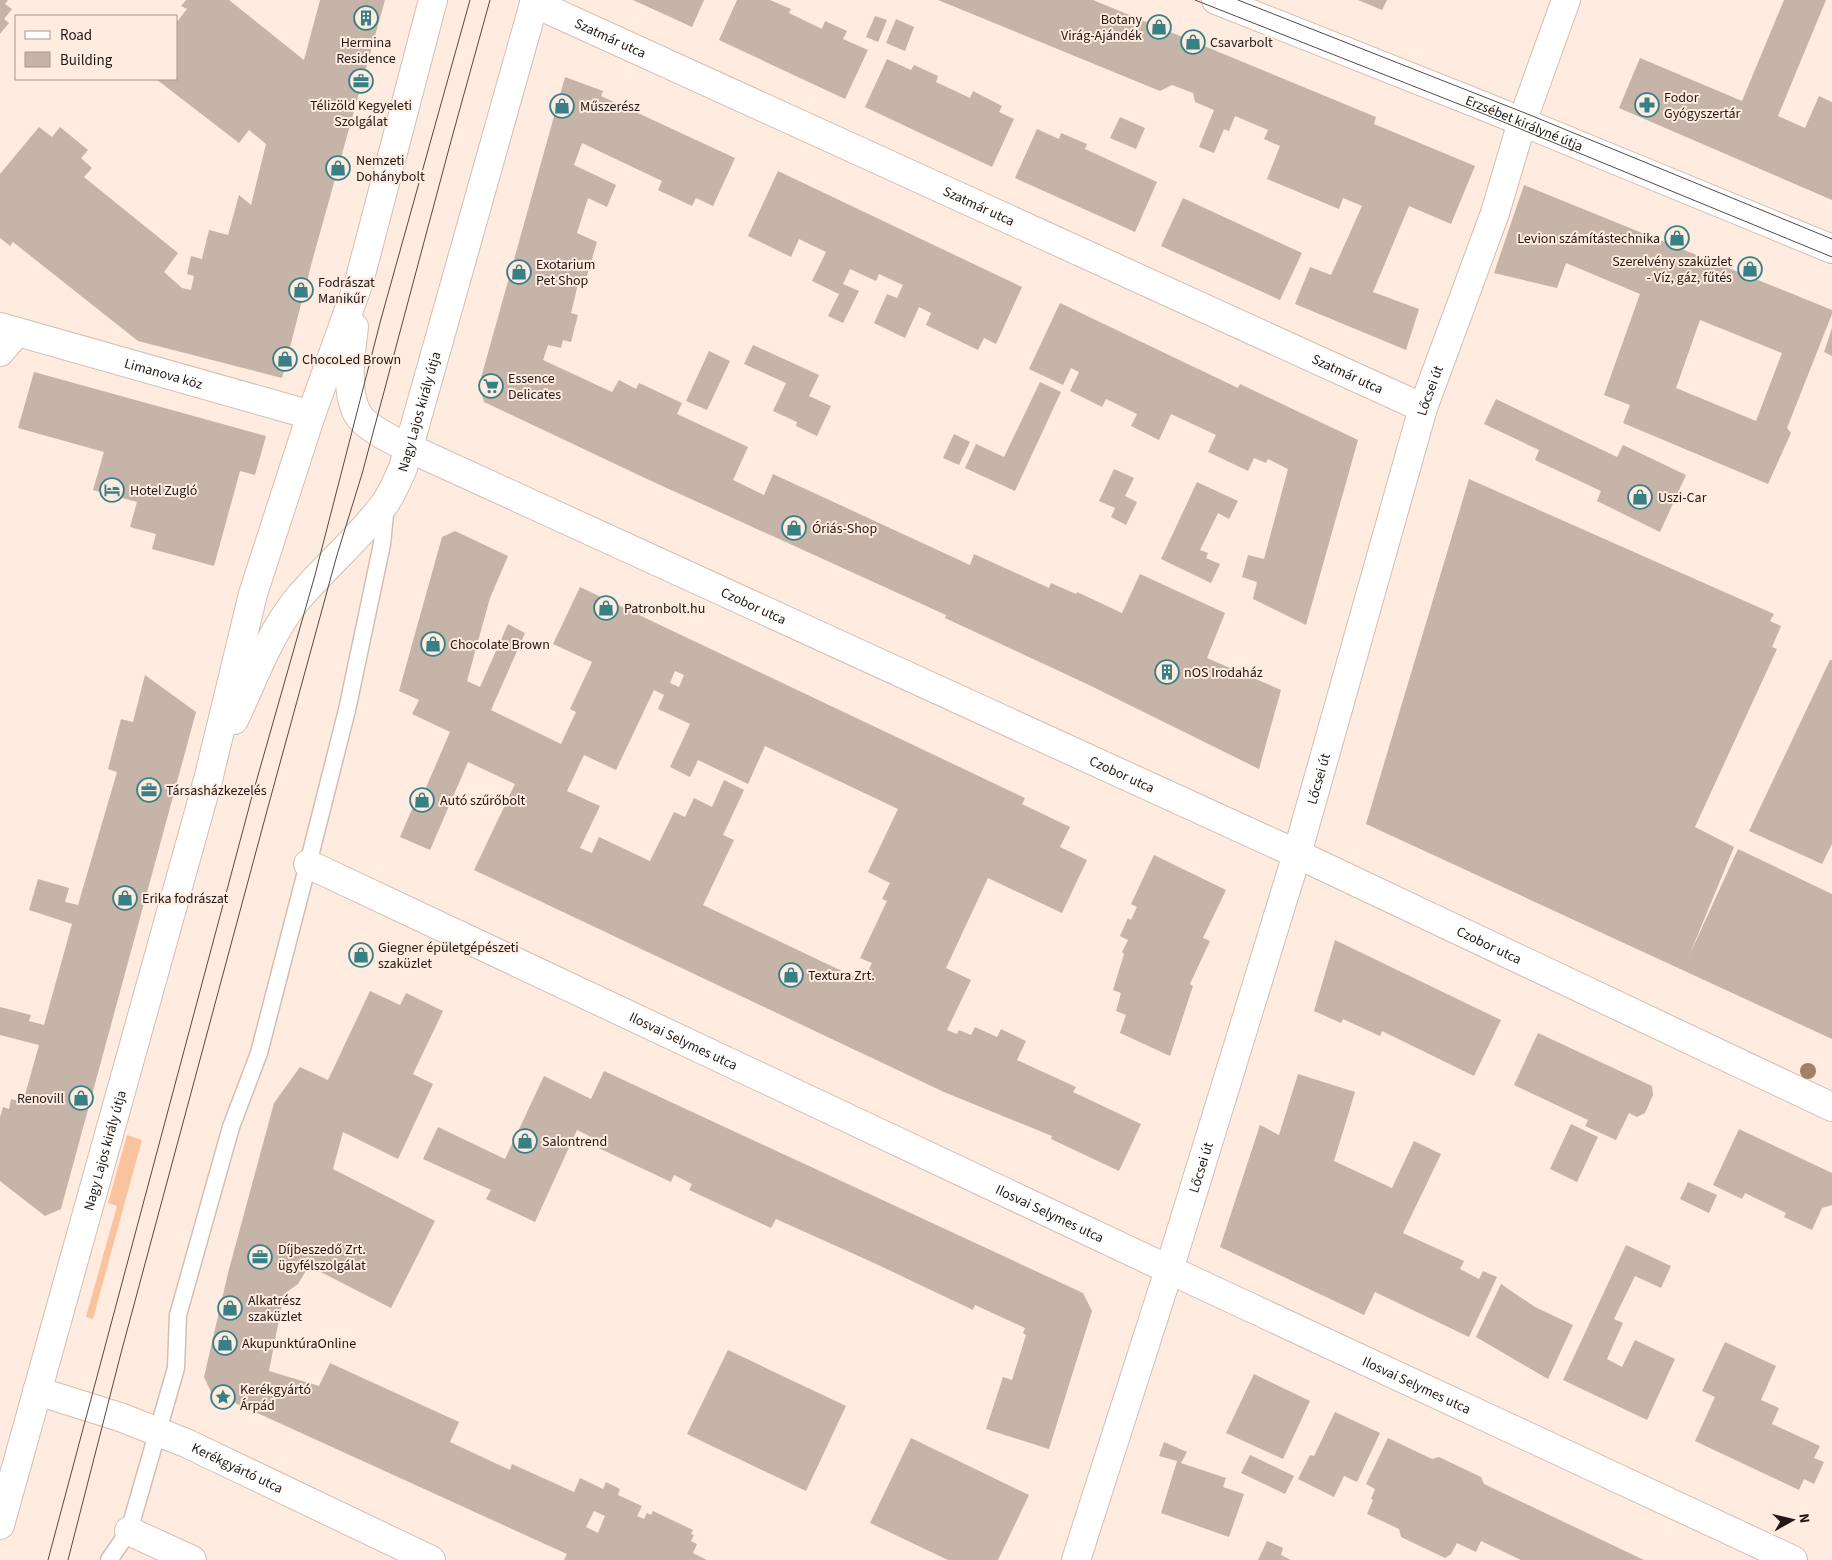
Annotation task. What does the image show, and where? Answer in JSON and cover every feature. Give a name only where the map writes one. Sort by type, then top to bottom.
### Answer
[{"type":"street","name":"Nagy Lajos király útja","points":[[0,1525],[209,776],[252,594],[311,415],[359,282],[433,0]]},
{"type":"street","name":"Erzsébet királyné útja","points":[[1216,0],[1522,122],[1832,249]]},
{"type":"street","name":"Lőcsei út","points":[[1076,1560],[1169,1270],[1297,854],[1423,408],[1495,212],[1522,122],[1566,0]]},
{"type":"street","name":"Nagy Lajos király útja","points":[[209,776],[277,630],[295,603],[322,571],[369,523],[386,500],[403,468],[535,1]]},
{"type":"street","name":"Szatmár utca","points":[[535,1],[1423,408]]},
{"type":"street","name":"Czobor utca","points":[[359,282],[349,378],[356,412],[385,437],[1297,854],[1832,1107]]},
{"type":"street","name":"Limanova köz","points":[[6,337],[311,415]]},
{"type":"street","name":"Ilosvai Selymes utca","points":[[308,864],[1169,1270],[1793,1560]]},
{"type":"street","name":"Kerékgyártó utca","points":[[37,1391],[158,1432],[194,1447],[431,1560]]},
{"type":"street","points":[[129,1531],[192,1560]]},
{"type":"lane","points":[[109,1560],[129,1531],[176,1368],[178,1315],[231,1127],[259,1053],[351,690],[382,544],[386,500]]},
{"type":"shaded area","points":[[127,1135],[142,1140],[93,1319],[86,1317],[117,1206],[108,1203]]},
{"type":"building","points":[[0,0],[8,0],[5,4],[12,9],[4,19],[9,23],[0,34]]},
{"type":"building","points":[[186,0],[229,0],[304,60],[320,0],[385,0],[313,258],[282,378],[138,341],[13,242],[10,246],[0,238],[0,174],[39,127],[52,137],[60,127],[88,150],[81,158],[92,168],[84,177],[178,253],[164,272],[182,288],[191,290],[194,276],[187,274],[191,256],[202,259],[209,230],[228,235],[239,195],[251,205],[266,144],[249,130],[239,143],[157,80],[178,80],[178,20],[187,9],[181,6]]},
{"type":"building","points":[[633,0],[704,0],[692,27]]},
{"type":"building","points":[[737,0],[770,0],[791,9],[789,13],[822,29],[825,21],[847,31],[843,39],[868,50],[845,99],[719,40]]},
{"type":"building","points":[[938,0],[1093,0],[1376,117],[1374,124],[1475,166],[1451,224],[1409,206],[1373,292],[1419,309],[1406,350],[1295,304],[1310,267],[1331,275],[1362,206],[1343,198],[1339,209],[1267,179],[1280,146],[1264,139],[1268,130],[1235,116],[1229,131],[1224,129],[1214,153],[1199,147],[1214,110],[1195,102],[1193,93],[1172,85],[1160,91]]},
{"type":"building","points":[[1358,0],[1387,0],[1382,10]]},
{"type":"building","points":[[1784,0],[1826,0],[1778,116],[1805,128],[1819,96],[1832,102],[1832,200],[1619,108],[1640,58],[1742,101]]},
{"type":"building","points":[[875,16],[887,20],[878,42],[866,37]]},
{"type":"building","points":[[896,19],[914,27],[905,51],[886,43]]},
{"type":"building","points":[[887,59],[911,70],[914,65],[938,76],[936,82],[970,98],[973,91],[1002,106],[999,112],[1014,119],[992,167],[865,107]]},
{"type":"building","points":[[565,77],[603,91],[601,96],[735,158],[713,206],[696,198],[692,206],[658,190],[662,181],[582,143],[574,165],[616,185],[607,207],[588,198],[577,233],[597,242],[584,286],[578,284],[571,313],[578,315],[571,342],[563,340],[561,348],[548,345],[543,360],[612,392],[619,380],[636,389],[639,383],[682,403],[677,414],[748,447],[733,480],[764,495],[773,474],[970,565],[974,554],[1049,588],[1051,583],[1076,594],[1077,592],[1122,613],[1140,574],[1225,613],[1207,658],[1281,690],[1259,769],[1089,685],[945,618],[946,615],[647,479],[484,402],[479,385]]},
{"type":"building","points":[[1120,117],[1145,128],[1136,149],[1110,138]]},
{"type":"building","points":[[1037,129],[1059,139],[1061,133],[1087,144],[1085,149],[1157,182],[1135,232],[1015,178]]},
{"type":"building","points":[[778,171],[1022,287],[996,344],[984,338],[978,350],[926,325],[931,313],[919,307],[905,338],[874,323],[887,294],[897,298],[903,285],[879,274],[876,281],[850,269],[843,284],[859,291],[843,323],[828,316],[839,294],[812,281],[826,252],[799,239],[791,257],[748,236]]},
{"type":"building","points":[[1524,185],[1832,310],[1787,428],[1791,433],[1768,484],[1623,423],[1630,405],[1604,395],[1640,294],[1566,263],[1557,288],[1494,273]],"holes":[[[1700,320],[1782,353],[1756,421],[1676,388]]]},
{"type":"building","points":[[1183,198],[1302,253],[1280,300],[1161,246]]},
{"type":"building","points":[[1060,303],[1238,388],[1240,384],[1358,440],[1306,625],[1253,599],[1257,582],[1242,577],[1248,555],[1264,559],[1288,469],[1268,459],[1266,463],[1254,458],[1248,471],[1208,452],[1216,435],[1171,414],[1159,440],[1131,426],[1137,414],[1106,399],[1102,407],[1070,391],[1079,372],[1071,368],[1063,385],[1029,369]]},
{"type":"building","points":[[1832,328],[1832,356],[1824,352]]},
{"type":"building","points":[[753,345],[819,375],[809,396],[831,406],[817,436],[796,426],[797,422],[773,411],[786,383],[744,364]]},
{"type":"building","points":[[709,351],[730,361],[707,410],[686,401]]},
{"type":"building","points":[[34,372],[266,436],[255,475],[240,471],[214,566],[152,549],[156,534],[130,527],[137,502],[93,490],[104,452],[18,428]]},
{"type":"building","points":[[1040,382],[1061,392],[1015,491],[965,468],[976,444],[1004,457]]},
{"type":"building","points":[[1496,399],[1617,457],[1623,445],[1686,475],[1660,532],[1597,501],[1601,491],[1535,460],[1539,450],[1484,424]]},
{"type":"building","points":[[954,434],[970,442],[959,465],[943,458]]},
{"type":"building","points":[[1114,469],[1134,478],[1125,496],[1137,502],[1126,525],[1111,517],[1115,508],[1099,501]]},
{"type":"building","points":[[1469,479],[1774,614],[1770,621],[1781,626],[1772,647],[1777,649],[1695,827],[1734,847],[1689,956],[1738,849],[1832,894],[1832,1039],[1366,824]]},
{"type":"building","points":[[1197,482],[1238,501],[1229,519],[1218,513],[1200,550],[1208,553],[1206,558],[1220,564],[1211,583],[1161,559]]},
{"type":"building","points":[[455,531],[508,556],[490,598],[467,681],[480,687],[508,624],[525,633],[491,710],[561,744],[576,712],[570,709],[592,662],[553,644],[580,587],[1025,798],[1022,804],[1070,827],[1060,847],[1087,860],[1062,913],[988,878],[946,968],[971,980],[947,1030],[957,1034],[959,1030],[971,1035],[975,1027],[997,1037],[1001,1029],[1026,1041],[1017,1060],[1076,1087],[1073,1092],[1141,1124],[1119,1171],[1051,1139],[1052,1136],[944,1092],[474,870],[515,784],[468,762],[430,850],[400,837],[420,791],[424,792],[450,732],[412,714],[419,700],[399,691],[442,537]],"holes":[[[675,671],[684,675],[679,687],[670,683]],[[654,690],[664,695],[658,709],[690,724],[670,767],[690,777],[698,760],[748,784],[765,746],[898,809],[868,872],[890,883],[882,899],[887,901],[860,958],[872,963],[863,981],[703,905],[734,840],[723,835],[744,790],[724,780],[712,807],[694,798],[685,817],[674,812],[650,861],[599,837],[592,853],[580,848],[600,806],[567,791],[584,755],[616,770]]]},
{"type":"building","points":[[1830,660],[1832,660],[1832,844],[1822,864],[1749,831]]},
{"type":"building","points":[[145,675],[196,712],[61,1209],[45,1216],[0,1181],[0,1117],[3,1107],[9,1109],[11,1099],[23,1102],[39,1045],[0,1035],[0,1007],[31,1015],[29,1021],[44,1025],[72,924],[29,910],[38,879],[69,888],[65,902],[78,905],[117,772],[108,769],[121,719],[133,722]]},
{"type":"building","points":[[1154,855],[1226,890],[1203,938],[1210,941],[1190,984],[1193,986],[1170,1056],[1120,1033],[1126,1015],[1116,1011],[1121,993],[1113,990],[1124,954],[1122,952],[1128,940],[1120,936],[1128,918],[1131,920],[1137,907],[1131,904]]},
{"type":"building","points":[[1335,940],[1501,1020],[1474,1076],[1382,1031],[1380,1036],[1343,1019],[1341,1023],[1314,1011]]},
{"type":"building","points":[[370,991],[400,1005],[406,993],[443,1011],[413,1074],[433,1084],[398,1159],[343,1132],[333,1169],[435,1221],[391,1308],[309,1266],[298,1284],[284,1294],[269,1371],[319,1386],[330,1363],[459,1422],[450,1442],[510,1470],[512,1464],[574,1492],[580,1478],[603,1489],[606,1482],[620,1489],[618,1495],[642,1506],[637,1516],[644,1519],[647,1513],[651,1515],[653,1511],[693,1530],[691,1534],[694,1535],[691,1541],[697,1544],[693,1553],[707,1560],[564,1560],[567,1554],[211,1392],[204,1377],[228,1273],[274,1103],[300,1067],[328,1080]],"holes":[[[594,1511],[605,1516],[598,1533],[586,1527]]]},
{"type":"building","points":[[1538,1033],[1652,1086],[1653,1095],[1645,1113],[1637,1117],[1629,1113],[1616,1140],[1585,1126],[1588,1120],[1514,1085]]},
{"type":"building","points":[[604,1071],[1083,1293],[1092,1311],[1049,1449],[986,1429],[1003,1377],[1012,1380],[1026,1335],[1023,1333],[1025,1328],[975,1305],[973,1310],[776,1219],[771,1228],[689,1190],[692,1184],[674,1175],[671,1182],[590,1144],[593,1138],[577,1130],[535,1222],[486,1199],[491,1190],[423,1159],[438,1127],[505,1159],[544,1076],[591,1099]]},
{"type":"building","points":[[1298,1074],[1355,1092],[1334,1161],[1392,1188],[1414,1141],[1441,1154],[1403,1233],[1464,1261],[1460,1269],[1479,1279],[1483,1271],[1497,1277],[1469,1337],[1375,1292],[1364,1315],[1220,1247],[1260,1125],[1279,1135]]},
{"type":"building","points":[[1571,1124],[1598,1137],[1577,1182],[1550,1169]]},
{"type":"building","points":[[1739,1129],[1832,1173],[1832,1205],[1822,1208],[1812,1230],[1784,1217],[1786,1213],[1745,1193],[1742,1199],[1713,1185]]},
{"type":"building","points":[[1688,1182],[1717,1195],[1709,1213],[1680,1199]]},
{"type":"building","points":[[1626,1245],[1671,1266],[1661,1288],[1635,1276],[1614,1319],[1623,1323],[1607,1359],[1622,1367],[1635,1340],[1675,1359],[1647,1420],[1563,1380]]},
{"type":"building","points":[[1501,1284],[1535,1307],[1573,1325],[1548,1379],[1476,1337]]},
{"type":"building","points":[[1725,1342],[1776,1366],[1761,1400],[1779,1408],[1772,1424],[1820,1446],[1814,1458],[1824,1462],[1814,1484],[1804,1479],[1799,1490],[1695,1441],[1715,1397],[1702,1391]]},
{"type":"building","points":[[728,1350],[846,1406],[806,1491],[687,1434]]},
{"type":"building","points":[[1254,1374],[1310,1401],[1283,1459],[1226,1433]]},
{"type":"building","points":[[1335,1412],[1380,1433],[1357,1482],[1344,1476],[1334,1497],[1298,1479],[1310,1455],[1314,1456]]},
{"type":"building","points":[[911,1438],[1029,1495],[998,1560],[948,1560],[870,1523]]},
{"type":"building","points":[[1388,1438],[1432,1459],[1439,1457],[1481,1477],[1484,1484],[1644,1560],[1521,1560],[1481,1541],[1476,1552],[1457,1543],[1451,1554],[1445,1558],[1401,1537],[1399,1529],[1367,1514],[1375,1489],[1366,1484]]},
{"type":"building","points":[[1164,1442],[1187,1452],[1181,1463],[1226,1478],[1223,1487],[1244,1494],[1229,1537],[1161,1513],[1177,1461],[1159,1456]]},
{"type":"building","points":[[1250,1455],[1294,1476],[1285,1494],[1241,1473]]},
{"type":"building","points":[[1267,1541],[1283,1548],[1281,1555],[1291,1560],[1258,1560]]},
{"type":"tram line","points":[[48,1560],[251,800],[315,575],[381,319],[470,0]]},
{"type":"tram line","points":[[68,1560],[121,1353],[268,807],[337,555],[362,474],[490,0]]},
{"type":"tram line","points":[[1195,0],[1484,114],[1832,257]]},
{"type":"tram line","points":[[1238,0],[1525,113],[1832,239]]},
{"type":"place","name":"Hermina Residence","points":[[366,18]]},
{"type":"place","name":"Botany Virág-Ajándék","points":[[1159,27]]},
{"type":"place","name":"Csavarbolt","points":[[1193,42]]},
{"type":"place","name":"Télizöld Kegyeleti Szolgálat","points":[[361,81]]},
{"type":"place","name":"Fodor Gyógyszertár","points":[[1647,105]]},
{"type":"place","name":"Műszerész","points":[[562,106]]},
{"type":"place","name":"Nemzeti Dohánybolt","points":[[338,168]]},
{"type":"place","name":"Levion számítástechnika","points":[[1677,238]]},
{"type":"place","name":"Szerelvény szaküzlet - Víz, gáz, fűtés","points":[[1750,269]]},
{"type":"place","name":"Exotarium Pet Shop","points":[[519,272]]},
{"type":"place","name":"Fodrászat Manikűr","points":[[301,290]]},
{"type":"place","name":"ChocoLed Brown","points":[[285,359]]},
{"type":"place","name":"Essence Delicates","points":[[491,386]]},
{"type":"place","name":"Hotel Zugló","points":[[112,490]]},
{"type":"place","name":"Uszi-Car","points":[[1640,497]]},
{"type":"place","name":"Óriás-Shop","points":[[794,528]]},
{"type":"place","name":"Patronbolt.hu","points":[[606,608]]},
{"type":"place","name":"Chocolate Brown","points":[[433,644]]},
{"type":"place","name":"nOS Irodaház","points":[[1167,672]]},
{"type":"place","name":"Társasházkezelés","points":[[149,790]]},
{"type":"place","name":"Autó szűrőbolt","points":[[422,800]]},
{"type":"place","name":"Erika fodrászat","points":[[125,898]]},
{"type":"place","name":"Giegner épületgépészeti szaküzlet","points":[[361,955]]},
{"type":"place","name":"Textura Zrt.","points":[[791,975]]},
{"type":"place","name":"Renovill","points":[[81,1098]]},
{"type":"place","name":"Salontrend","points":[[525,1141]]},
{"type":"place","name":"Díjbeszedő Zrt. ügyfélszolgálat","points":[[260,1257]]},
{"type":"place","name":"Alkatrész szaküzlet","points":[[230,1308]]},
{"type":"place","name":"AkupunktúraOnline","points":[[225,1343]]},
{"type":"place","name":"Kerékgyártó Árpád","points":[[223,1397]]}]
